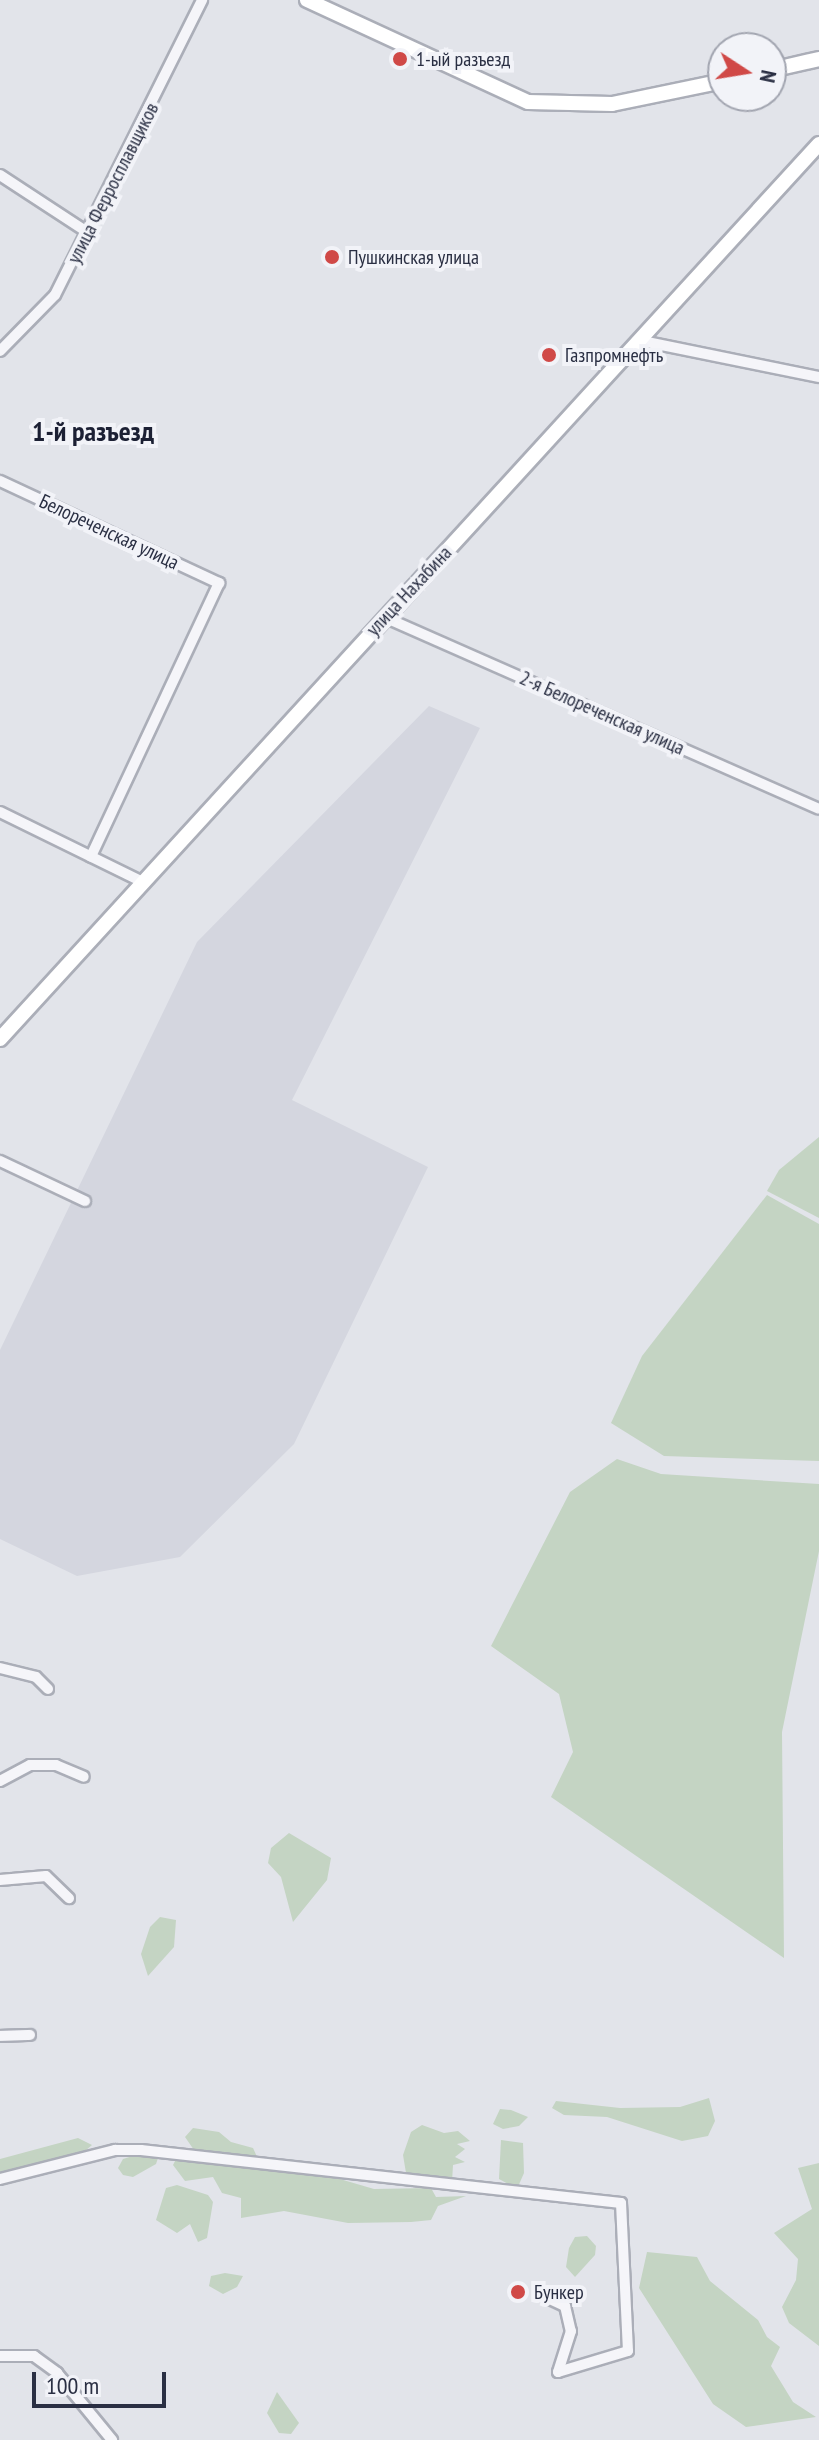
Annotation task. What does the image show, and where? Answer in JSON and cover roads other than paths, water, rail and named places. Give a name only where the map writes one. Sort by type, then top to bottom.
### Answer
[{"type":"main road","points":[[307,0],[528,102],[612,104],[707,84]]},
{"type":"main road","points":[[787,66],[819,59]]},
{"type":"main road","name":"улица Нахабина","points":[[0,1039],[384,617],[642,341],[819,144]]},
{"type":"street","name":"улица Ферросплавщиков","points":[[0,351],[55,295],[90,234],[202,0]]},
{"type":"street","points":[[0,175],[90,234]]},
{"type":"street","points":[[642,341],[819,377]]},
{"type":"street","name":"Белореченская улица","points":[[0,481],[219,583],[91,856]]},
{"type":"street","name":"2-я Белореченская улица","points":[[384,617],[819,809]]},
{"type":"street","points":[[0,812],[143,882]]},
{"type":"street","points":[[0,1161],[85,1201]]},
{"type":"street","points":[[0,1668],[36,1677],[48,1689]]},
{"type":"street","points":[[0,1781],[30,1765],[56,1765],[84,1777]]},
{"type":"street","points":[[0,1880],[46,1876],[69,1898]]},
{"type":"street","points":[[0,2036],[30,2035]]},
{"type":"street","points":[[0,2179],[115,2150],[621,2203],[631,2339],[628,2351],[558,2372],[571,2331],[565,2306],[539,2294]]},
{"type":"street","points":[[0,2356],[34,2356],[57,2373],[112,2440]]},
{"type":"place","name":"1-ый разъезд","points":[[400,59]]},
{"type":"place","name":"Пушкинская улица","points":[[332,257]]},
{"type":"place","name":"Газпромнефть","points":[[549,355]]},
{"type":"place","name":"Бункер","points":[[518,2292]]},
{"type":"district","name":"1-й разъезд","points":[[93,431]]}]
